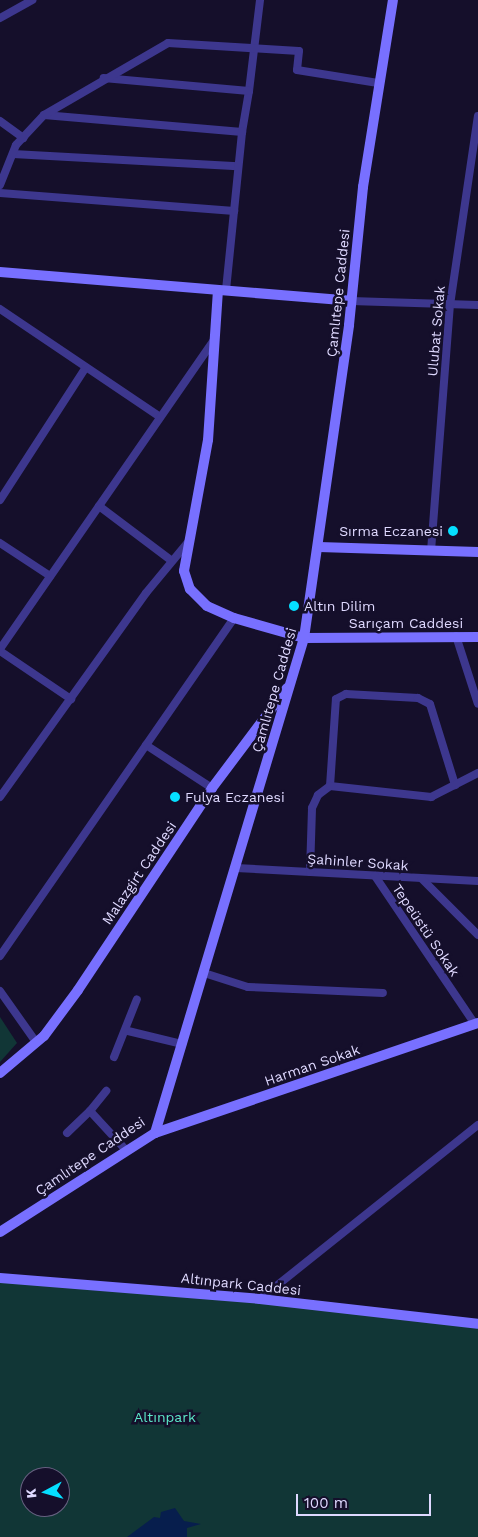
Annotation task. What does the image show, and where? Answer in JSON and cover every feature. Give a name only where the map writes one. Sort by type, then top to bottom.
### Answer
[{"type":"street","points":[[0,18],[32,0]]},
{"type":"street","points":[[222,290],[234,211],[242,132],[260,0]]},
{"type":"street","name":"Çamlıtepe Caddesi","points":[[0,1232],[155,1133],[304,638],[319,547],[378,83],[394,0]]},
{"type":"street","points":[[0,184],[13,154],[23,138],[44,115],[104,78],[168,43],[299,51],[296,70],[378,83]]},
{"type":"street","points":[[104,78],[249,91]]},
{"type":"street","points":[[44,115],[242,132]]},
{"type":"street","name":"Ulubat Sokak","points":[[431,551],[450,305],[478,116]]},
{"type":"street","points":[[0,121],[23,138]]},
{"type":"street","points":[[13,154],[238,166]]},
{"type":"street","points":[[0,192],[234,211]]},
{"type":"street","points":[[0,272],[351,301],[478,305]]},
{"type":"street","name":"Sarıçam Caddesi","points":[[222,290],[215,339],[208,440],[192,538],[184,571],[190,589],[206,606],[234,618],[304,638],[478,637]]},
{"type":"street","points":[[0,309],[160,417]]},
{"type":"street","points":[[71,699],[0,650],[215,339]]},
{"type":"street","points":[[0,500],[86,367]]},
{"type":"street","points":[[99,506],[172,561]]},
{"type":"street","points":[[0,797],[172,561],[192,538]]},
{"type":"street","points":[[0,543],[50,576]]},
{"type":"street","points":[[319,547],[478,552]]},
{"type":"street","points":[[0,956],[234,618]]},
{"type":"street","points":[[456,636],[478,704]]},
{"type":"street","name":"Malazgirt Caddesi","points":[[0,1073],[36,1042],[78,990],[212,788],[292,681]]},
{"type":"street","points":[[330,786],[336,699],[346,694],[418,698],[430,704],[454,785]]},
{"type":"street","points":[[146,745],[212,788]]},
{"type":"street","points":[[310,872],[312,808],[318,795],[330,786],[431,797],[478,774]]},
{"type":"street","name":"Şahinler Sokak","points":[[236,868],[478,881]]},
{"type":"street","name":"Tepeüstü Sokak","points":[[375,876],[476,1023]]},
{"type":"street","points":[[422,879],[478,935]]},
{"type":"street","points":[[204,973],[248,987],[383,993]]},
{"type":"street","points":[[0,991],[36,1042]]},
{"type":"street","points":[[114,1057],[128,1031],[137,999]]},
{"type":"street","name":"Harman Sokak","points":[[155,1133],[476,1023]]},
{"type":"street","points":[[128,1031],[182,1044]]},
{"type":"street","points":[[67,1133],[90,1111],[106,1092]]},
{"type":"street","points":[[90,1111],[126,1150]]},
{"type":"street","points":[[260,1299],[478,1125]]},
{"type":"street","name":"Altınpark Caddesi","points":[[0,1278],[260,1299],[478,1324]]},
{"type":"green space","points":[[0,1017],[17,1043],[0,1062]]},
{"type":"green space","name":"Altınpark","points":[[0,1278],[478,1324],[478,1537],[0,1537]]},
{"type":"water","points":[[175,1508],[184,1521],[201,1524],[187,1528],[187,1537],[127,1537],[154,1517],[160,1518],[161,1512]]},
{"type":"place","name":"Sırma Eczanesi","points":[[453,531]]},
{"type":"place","name":"Altın Dilim","points":[[294,606]]},
{"type":"place","name":"Fulya Eczanesi","points":[[175,797]]}]
